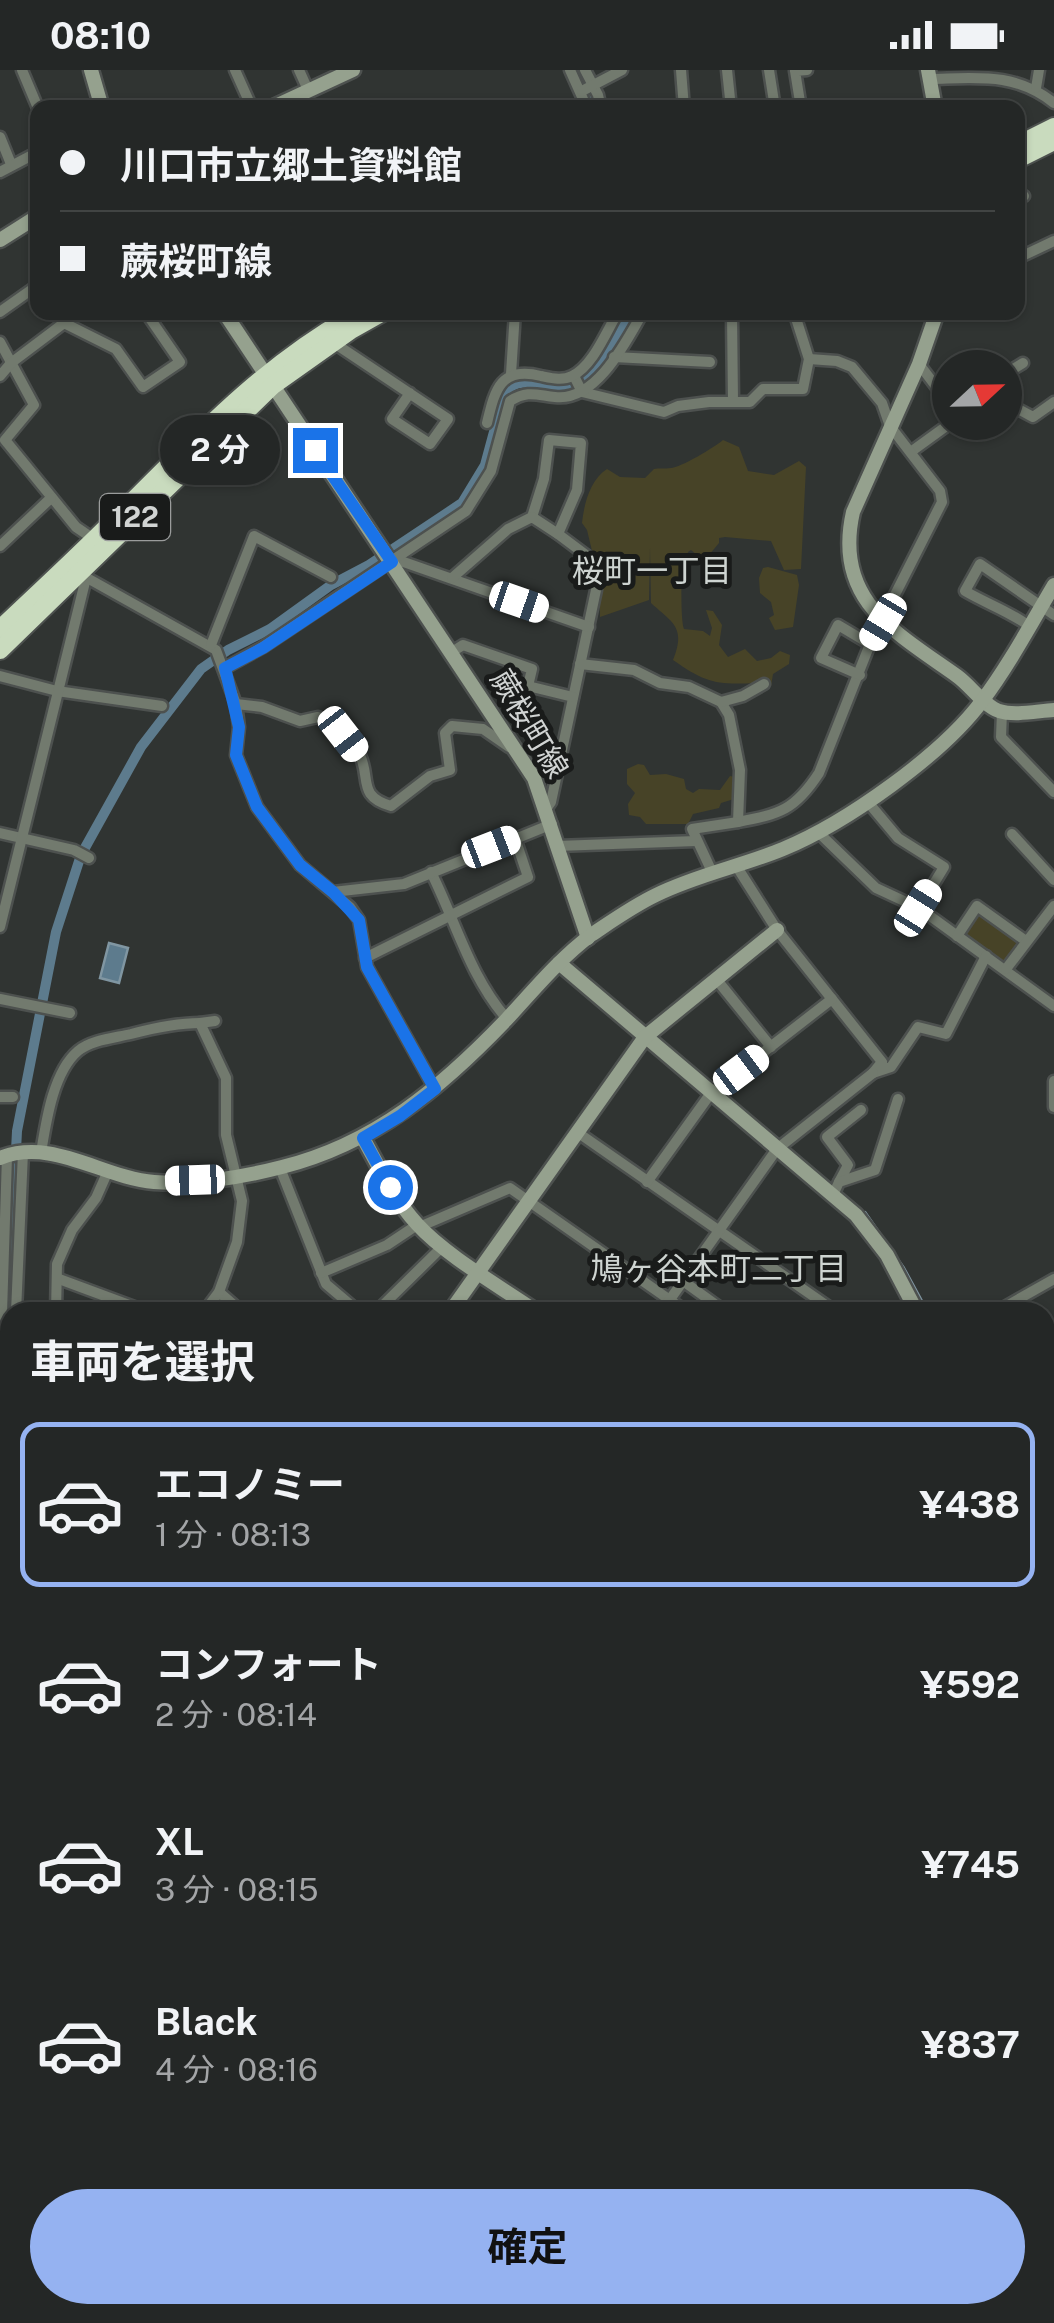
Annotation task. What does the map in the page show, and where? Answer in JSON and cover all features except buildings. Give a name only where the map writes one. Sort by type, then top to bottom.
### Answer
[{"type":"highway","points":[[1025,142],[1054,127]]},
{"type":"highway","points":[[1025,156],[1054,142]]},
{"type":"highway","name":"122","points":[[0,629],[95,540],[206,426],[347,320]]},
{"type":"highway","name":"122","points":[[0,650],[83,576],[268,380],[370,320]]},
{"type":"main road","points":[[91,70],[100,100]]},
{"type":"main road","points":[[287,100],[352,70]]},
{"type":"main road","points":[[929,74],[934,100]]},
{"type":"main road","points":[[0,240],[30,221]]},
{"type":"main road","name":"蕨桜町線","points":[[229,320],[521,756],[552,824],[588,938]]},
{"type":"main road","points":[[934,320],[919,364],[853,512],[848,553],[866,603],[883,622],[962,679],[983,700],[1002,712],[1054,710]]},
{"type":"main road","points":[[12,1155],[41,1153],[155,1182],[280,1168],[363,1138],[435,1089],[588,938],[654,896],[819,834],[914,766],[983,700],[1030,626],[1048,611],[1054,585]]},
{"type":"main road","points":[[457,1302],[644,1037],[777,930]]},
{"type":"main road","points":[[559,963],[777,1148],[836,1188],[873,1235],[911,1302]]},
{"type":"main road","points":[[363,1138],[403,1208],[418,1226],[442,1248],[523,1302]]},
{"type":"street","points":[[22,70],[35,100]]},
{"type":"street","points":[[235,70],[248,100]]},
{"type":"street","points":[[300,70],[308,90]]},
{"type":"street","points":[[570,70],[585,100]]},
{"type":"street","points":[[585,70],[598,100]]},
{"type":"street","points":[[582,91],[622,70]]},
{"type":"street","points":[[681,70],[683,100]]},
{"type":"street","points":[[727,70],[730,100]]},
{"type":"street","points":[[770,70],[774,100]]},
{"type":"street","points":[[800,100],[794,71],[808,70]]},
{"type":"street","points":[[1036,88],[1040,70]]},
{"type":"street","points":[[929,74],[990,77],[1036,88],[1054,102]]},
{"type":"street","points":[[0,137],[11,164]]},
{"type":"street","points":[[0,172],[30,156]]},
{"type":"street","points":[[1025,255],[1054,241]]},
{"type":"street","points":[[0,312],[30,291]]},
{"type":"street","points":[[0,376],[64,323],[116,349],[142,386],[180,362],[155,320]]},
{"type":"street","points":[[512,374],[515,320]]},
{"type":"street","points":[[487,424],[496,390],[512,374],[530,373],[554,379],[574,376],[590,359],[613,320]]},
{"type":"street","points":[[582,392],[603,372],[638,320]]},
{"type":"street","points":[[732,320],[733,402]]},
{"type":"street","points":[[0,928],[83,576],[218,656],[263,648],[389,556],[452,522],[476,498],[491,471],[510,400],[536,392],[555,398],[582,392],[664,412],[678,406],[750,402],[763,389],[803,389],[809,359],[797,320]]},
{"type":"street","points":[[0,342],[34,405],[2,442],[76,527],[95,540]]},
{"type":"street","points":[[333,342],[448,418],[430,444],[392,419],[410,393]]},
{"type":"street","points":[[614,357],[710,362]]},
{"type":"street","points":[[713,874],[692,829],[783,811],[795,805],[808,790],[820,773],[870,644],[942,507],[940,490],[890,426],[882,403],[852,367],[836,360],[809,359]]},
{"type":"street","points":[[919,364],[932,381]]},
{"type":"street","points":[[574,376],[582,392]]},
{"type":"street","points":[[1022,411],[1034,417],[1054,402]]},
{"type":"street","points":[[912,451],[932,436]]},
{"type":"street","points":[[452,578],[508,530],[532,517],[544,479],[549,440],[581,444],[576,490],[558,534]]},
{"type":"street","points":[[0,544],[51,498]]},
{"type":"street","points":[[532,517],[594,561],[596,590],[552,802],[546,809]]},
{"type":"street","points":[[331,577],[254,536],[218,656],[236,704],[236,755],[257,807],[300,865],[359,920],[365,958],[435,1089]]},
{"type":"street","points":[[389,556],[589,626]]},
{"type":"street","points":[[1030,626],[1004,608],[965,591],[980,564],[1048,611]]},
{"type":"street","points":[[860,676],[822,658],[838,625],[870,644]]},
{"type":"street","points":[[452,652],[463,645],[532,669],[528,686],[573,698]]},
{"type":"street","points":[[580,664],[634,670],[660,682],[689,687],[721,702],[729,715],[740,770],[738,822]]},
{"type":"street","points":[[0,676],[57,691],[162,706]]},
{"type":"street","points":[[721,702],[764,684]]},
{"type":"street","points":[[236,704],[262,707],[300,721],[318,716],[331,723],[359,754],[371,796],[391,806],[430,776],[450,770],[445,734],[452,726],[483,729],[521,756]]},
{"type":"street","points":[[1002,712],[1001,737],[1054,792]]},
{"type":"street","points":[[867,801],[898,838],[944,867],[918,908]]},
{"type":"street","points":[[333,892],[404,884],[552,824]]},
{"type":"street","points":[[0,833],[74,850],[89,858]]},
{"type":"street","points":[[819,834],[876,888],[918,908],[1054,1006]]},
{"type":"street","points":[[1012,834],[1054,880]]},
{"type":"street","points":[[365,958],[528,877],[514,838]]},
{"type":"street","points":[[557,846],[696,841]]},
{"type":"street","points":[[670,1300],[777,1148],[882,1062],[777,930],[737,867]]},
{"type":"street","points":[[431,872],[454,917],[477,979],[506,1019]]},
{"type":"street","points":[[957,936],[977,906],[1026,940]]},
{"type":"street","points":[[1006,969],[1054,906]]},
{"type":"street","points":[[873,1072],[891,1067],[918,1026],[946,1034],[986,956]]},
{"type":"street","points":[[716,980],[771,1047]]},
{"type":"street","points":[[0,999],[70,1013]]},
{"type":"street","points":[[647,1182],[711,1093],[832,999]]},
{"type":"street","points":[[41,1153],[50,1100],[76,1052],[88,1045],[146,1030],[215,1021]]},
{"type":"street","points":[[200,1023],[226,1078],[226,1135],[242,1201],[240,1231],[219,1292],[212,1302]]},
{"type":"street","points":[[1054,1081],[1054,1107]]},
{"type":"street","points":[[836,1188],[875,1170],[898,1099]]},
{"type":"street","points":[[836,1188],[848,1165],[827,1137],[862,1110]]},
{"type":"street","points":[[577,1132],[822,1302]]},
{"type":"street","points":[[12,1155],[16,1302]]},
{"type":"street","points":[[1,1302],[12,1155]]},
{"type":"street","points":[[280,1168],[326,1284],[347,1302]]},
{"type":"street","points":[[57,1302],[57,1264],[72,1230],[96,1198],[108,1171]]},
{"type":"street","points":[[322,1273],[387,1246],[418,1226],[510,1188],[673,1302]]},
{"type":"street","points":[[386,1302],[442,1248]]},
{"type":"street","points":[[59,1280],[120,1302]]},
{"type":"street","points":[[1014,1302],[1054,1280]]},
{"type":"street","points":[[683,1281],[712,1302]]},
{"type":"street","points":[[219,1292],[230,1302]]},
{"type":"shaded area","points":[[723,440],[739,447],[748,471],[774,475],[799,461],[806,467],[801,569],[784,570],[771,541],[725,537],[719,538],[704,561],[691,550],[688,552],[683,574],[684,629],[703,631],[710,636],[712,628],[706,610],[713,611],[722,625],[719,645],[728,657],[745,649],[757,661],[780,651],[790,655],[789,664],[773,674],[771,686],[762,689],[756,683],[712,681],[673,660],[678,633],[651,603],[650,548],[649,600],[600,617],[599,558],[593,555],[582,523],[592,486],[607,469],[620,477],[645,478],[654,469],[682,465]]},
{"type":"shaded area","points":[[763,568],[797,575],[793,627],[775,630],[769,618],[774,615],[771,602],[760,593],[759,578]]},
{"type":"shaded area","points":[[644,765],[650,775],[684,779],[686,789],[693,793],[699,789],[720,790],[730,776],[735,777],[734,799],[721,803],[719,808],[693,814],[688,824],[646,824],[640,817],[629,815],[628,804],[635,793],[627,784],[627,769]]},
{"type":"shaded area","points":[[981,911],[1021,943],[1008,962],[966,936],[964,930],[976,912]]},
{"type":"water","points":[[109,943],[128,948],[119,983],[100,978]]},
{"type":"waterway","points":[[577,70],[590,100]]},
{"type":"waterway","points":[[9,1302],[17,1131],[56,932],[81,855],[141,747],[201,669],[270,629],[331,585],[369,565],[462,503],[485,465],[505,391],[520,383],[557,388],[576,384],[604,357],[627,320]]},
{"type":"waterway","points":[[865,1212],[923,1302]]},
{"type":"district","name":"桜町一丁目","points":[[652,571]]},
{"type":"district","name":"鳩ヶ谷本町二丁目","points":[[719,1269]]},
{"type":"route","points":[[315,450],[392,562],[263,648],[225,668],[239,727],[236,755],[257,807],[300,865],[359,920],[367,967],[435,1089],[363,1138],[390,1187]]}]
